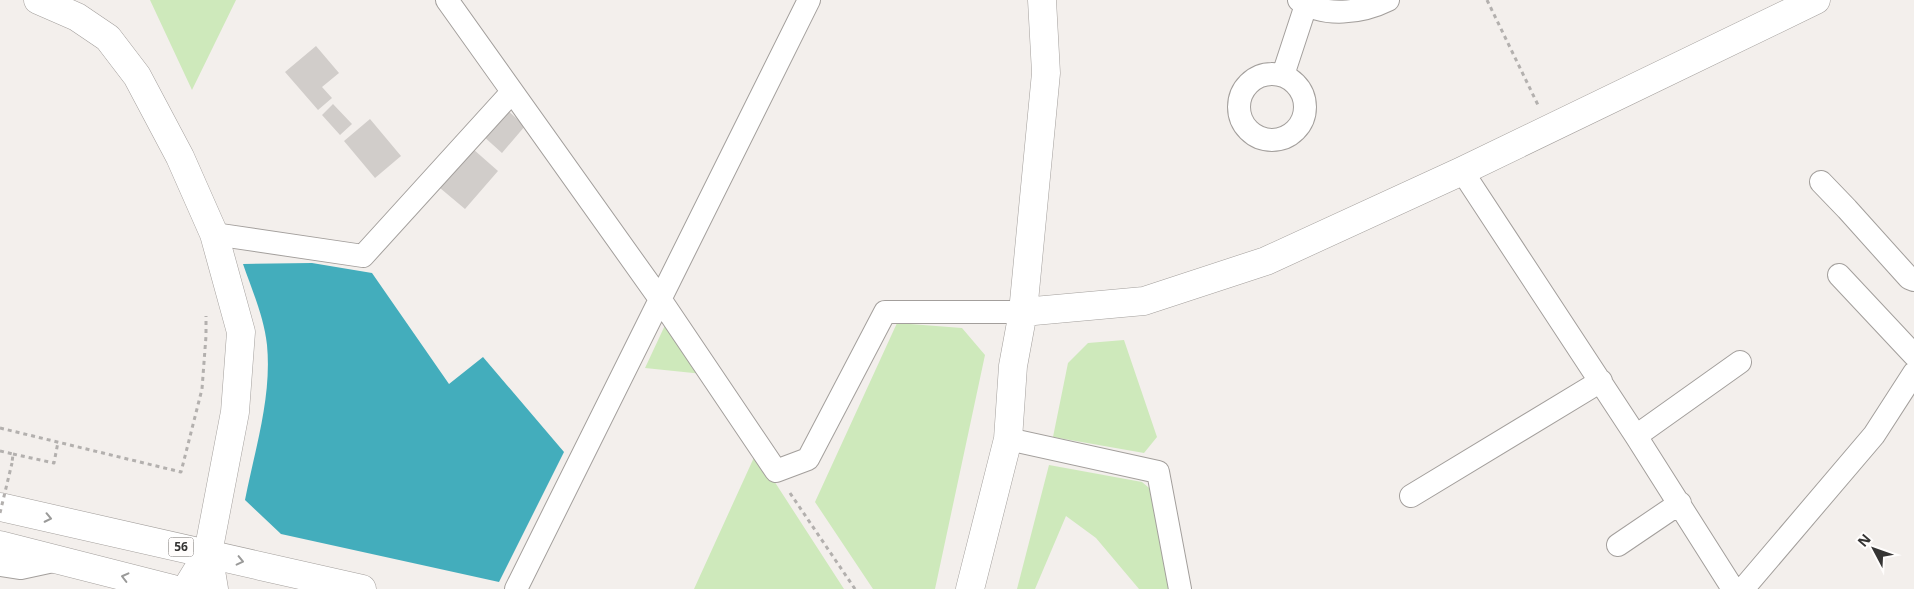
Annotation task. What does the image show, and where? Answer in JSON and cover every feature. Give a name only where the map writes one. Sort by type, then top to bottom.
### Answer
[{"type":"main road","points":[[38,0],[76,17],[108,38],[138,76],[180,157],[214,234],[241,332],[235,412],[208,553],[214,589]]},
{"type":"main road","points":[[970,589],[1008,439],[1013,366],[1023,312],[1046,73],[1042,0]]},
{"type":"main road","points":[[1023,312],[1144,301],[1266,261],[1462,171],[1816,0]]},
{"type":"main road","name":"56","points":[[0,507],[362,589]]},
{"type":"main road","points":[[0,545],[173,589]]},
{"type":"main road","points":[[186,589],[208,553]]},
{"type":"street","points":[[447,0],[660,299],[776,472],[808,459],[885,312],[1023,312]]},
{"type":"street","points":[[516,589],[809,0]]},
{"type":"street","points":[[1283,76],[1302,3],[1313,9],[1341,12],[1372,8],[1388,0]]},
{"type":"street","points":[[214,234],[363,256],[512,92]]},
{"type":"street","points":[[1462,171],[1680,503],[1743,588],[1874,434],[1914,373]]},
{"type":"street","points":[[1821,182],[1909,278],[1914,280]]},
{"type":"street","points":[[1838,275],[1914,355]]},
{"type":"street","points":[[1636,436],[1740,362]]},
{"type":"street","points":[[1411,496],[1601,381]]},
{"type":"street","points":[[1008,439],[1158,472],[1180,589]]},
{"type":"street","points":[[1618,545],[1680,503]]},
{"type":"street","points":[[0,565],[20,568],[59,560]]},
{"type":"path","points":[[1488,0],[1549,128]]},
{"type":"path","points":[[0,428],[181,472],[202,390],[206,312]]},
{"type":"path","points":[[0,452],[54,463],[58,442]]},
{"type":"path","points":[[0,513],[14,454]]},
{"type":"path","points":[[776,472],[855,589]]},
{"type":"green space","points":[[150,0],[236,0],[192,90]]},
{"type":"green space","points":[[667,321],[703,374],[645,368]]},
{"type":"green space","points":[[897,323],[962,328],[985,355],[935,589],[873,589],[815,502]]},
{"type":"green space","points":[[1124,340],[1157,437],[1144,453],[1053,437],[1068,363],[1088,343]]},
{"type":"green space","points":[[756,453],[844,589],[694,589]]},
{"type":"green space","points":[[1049,465],[1142,482],[1154,492],[1171,589],[1139,589],[1096,538],[1066,516],[1035,589],[1017,589]]},
{"type":"water","points":[[312,263],[372,273],[449,384],[483,357],[564,452],[499,582],[281,534],[245,500],[262,423],[268,364],[263,324],[243,264]]},
{"type":"building","points":[[316,46],[339,73],[322,87],[332,98],[318,110],[285,72]]},
{"type":"building","points":[[333,104],[352,124],[340,135],[322,115]]},
{"type":"building","points":[[506,109],[525,126],[502,153],[482,135]]},
{"type":"building","points":[[370,119],[401,156],[375,178],[344,141]]},
{"type":"building","points":[[473,149],[498,171],[465,209],[440,188]]}]
